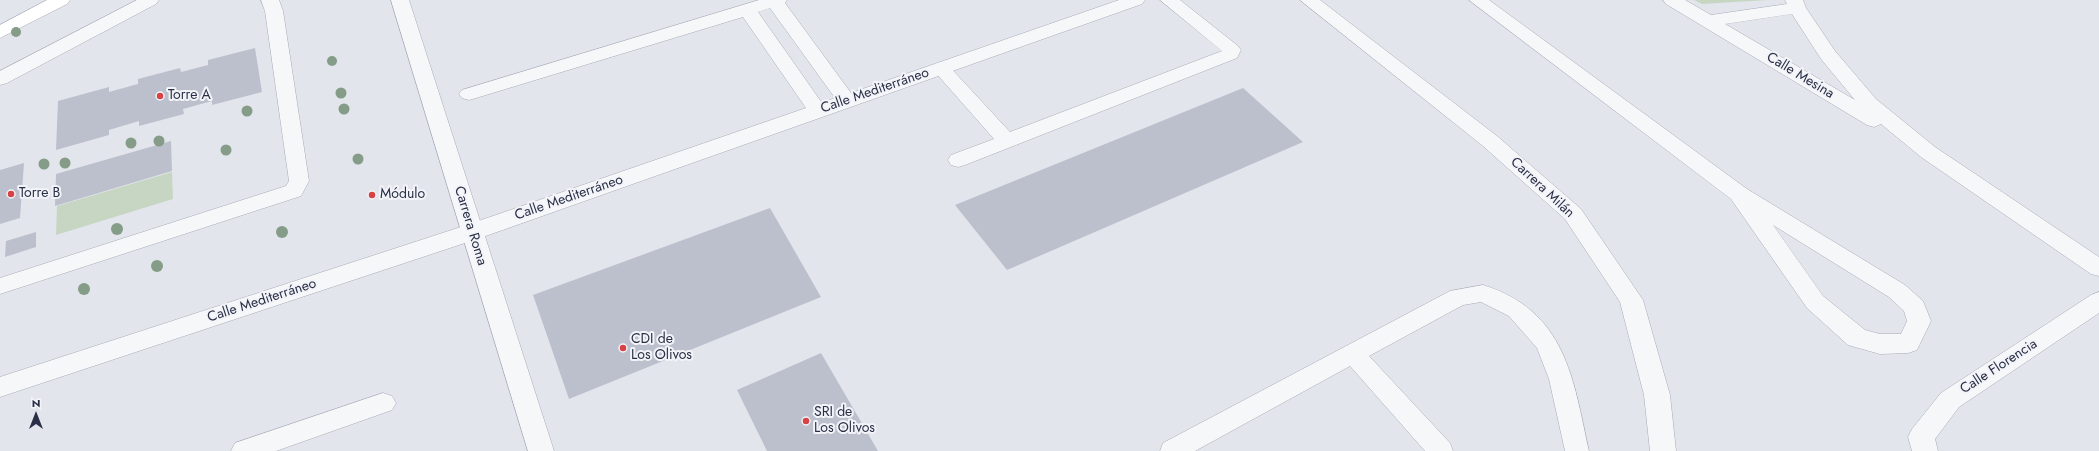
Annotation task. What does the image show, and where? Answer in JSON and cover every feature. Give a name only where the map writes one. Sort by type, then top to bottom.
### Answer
[{"type":"main road","points":[[0,32],[61,0]]},
{"type":"street","name":"Carrera Roma","points":[[400,0],[541,451]]},
{"type":"street","name":"Calle Mediterráneo","points":[[0,387],[472,232],[1136,0]]},
{"type":"street","name":"Carrera Milán","points":[[1309,0],[1490,141],[1573,214],[1631,300],[1657,395],[1663,451]]},
{"type":"street","points":[[1478,0],[1739,194],[1898,292],[1915,307],[1919,321],[1908,343],[1880,344],[1857,338],[1815,302],[1739,194]]},
{"type":"street","name":"Calle Mesina","points":[[1672,0],[1928,152],[2099,268]]},
{"type":"street","points":[[469,94],[776,1],[847,101]]},
{"type":"street","points":[[1708,21],[1796,4]]},
{"type":"street","name":"Calle Mesina","points":[[1796,4],[1828,55],[1869,104],[1928,152]]},
{"type":"street","points":[[747,10],[818,111]]},
{"type":"street","name":"Calle Florencia","points":[[1925,451],[1921,437],[1950,400],[2099,301]]},
{"type":"street","points":[[244,451],[383,402]]},
{"type":"lane","points":[[0,79],[150,0]]},
{"type":"lane","points":[[0,286],[285,195],[296,189],[299,181],[274,11],[270,0]]},
{"type":"lane","points":[[958,160],[1231,54],[1232,50],[1169,0]]},
{"type":"lane","points":[[941,68],[1007,141]]},
{"type":"lane","points":[[1172,451],[1458,297],[1483,293],[1517,310],[1547,343],[1561,379],[1577,451]]},
{"type":"lane","points":[[1353,354],[1441,451]]},
{"type":"green space","points":[[1694,0],[1768,0],[1702,4]]},
{"type":"green space","points":[[172,172],[173,199],[56,235],[57,206]]},
{"type":"building","name":"Torre A","points":[[255,48],[262,92],[212,105],[212,101],[183,109],[184,114],[139,126],[139,121],[109,130],[109,135],[56,150],[58,101],[109,87],[109,92],[138,84],[138,79],[180,68],[181,72],[208,65],[208,60]]},
{"type":"building","points":[[1243,88],[1303,142],[1007,270],[955,205]]},
{"type":"building","points":[[171,141],[172,171],[55,206],[56,174]]},
{"type":"building","name":"Torre B","points":[[24,163],[20,218],[0,224],[0,170]]},
{"type":"building","name":"CDI de Los Olivos","points":[[770,208],[821,297],[569,399],[533,295]]},
{"type":"building","points":[[36,232],[36,247],[5,257],[6,241]]},
{"type":"building","name":"SRI de Los Olivos","points":[[821,353],[878,451],[767,451],[737,390]]},
{"type":"place","name":"Torre A","points":[[160,96]]},
{"type":"place","name":"Torre B","points":[[11,194]]},
{"type":"place","name":"Módulo","points":[[372,195]]},
{"type":"place","name":"CDI de Los Olivos","points":[[623,348]]},
{"type":"place","name":"SRI de Los Olivos","points":[[806,421]]}]
